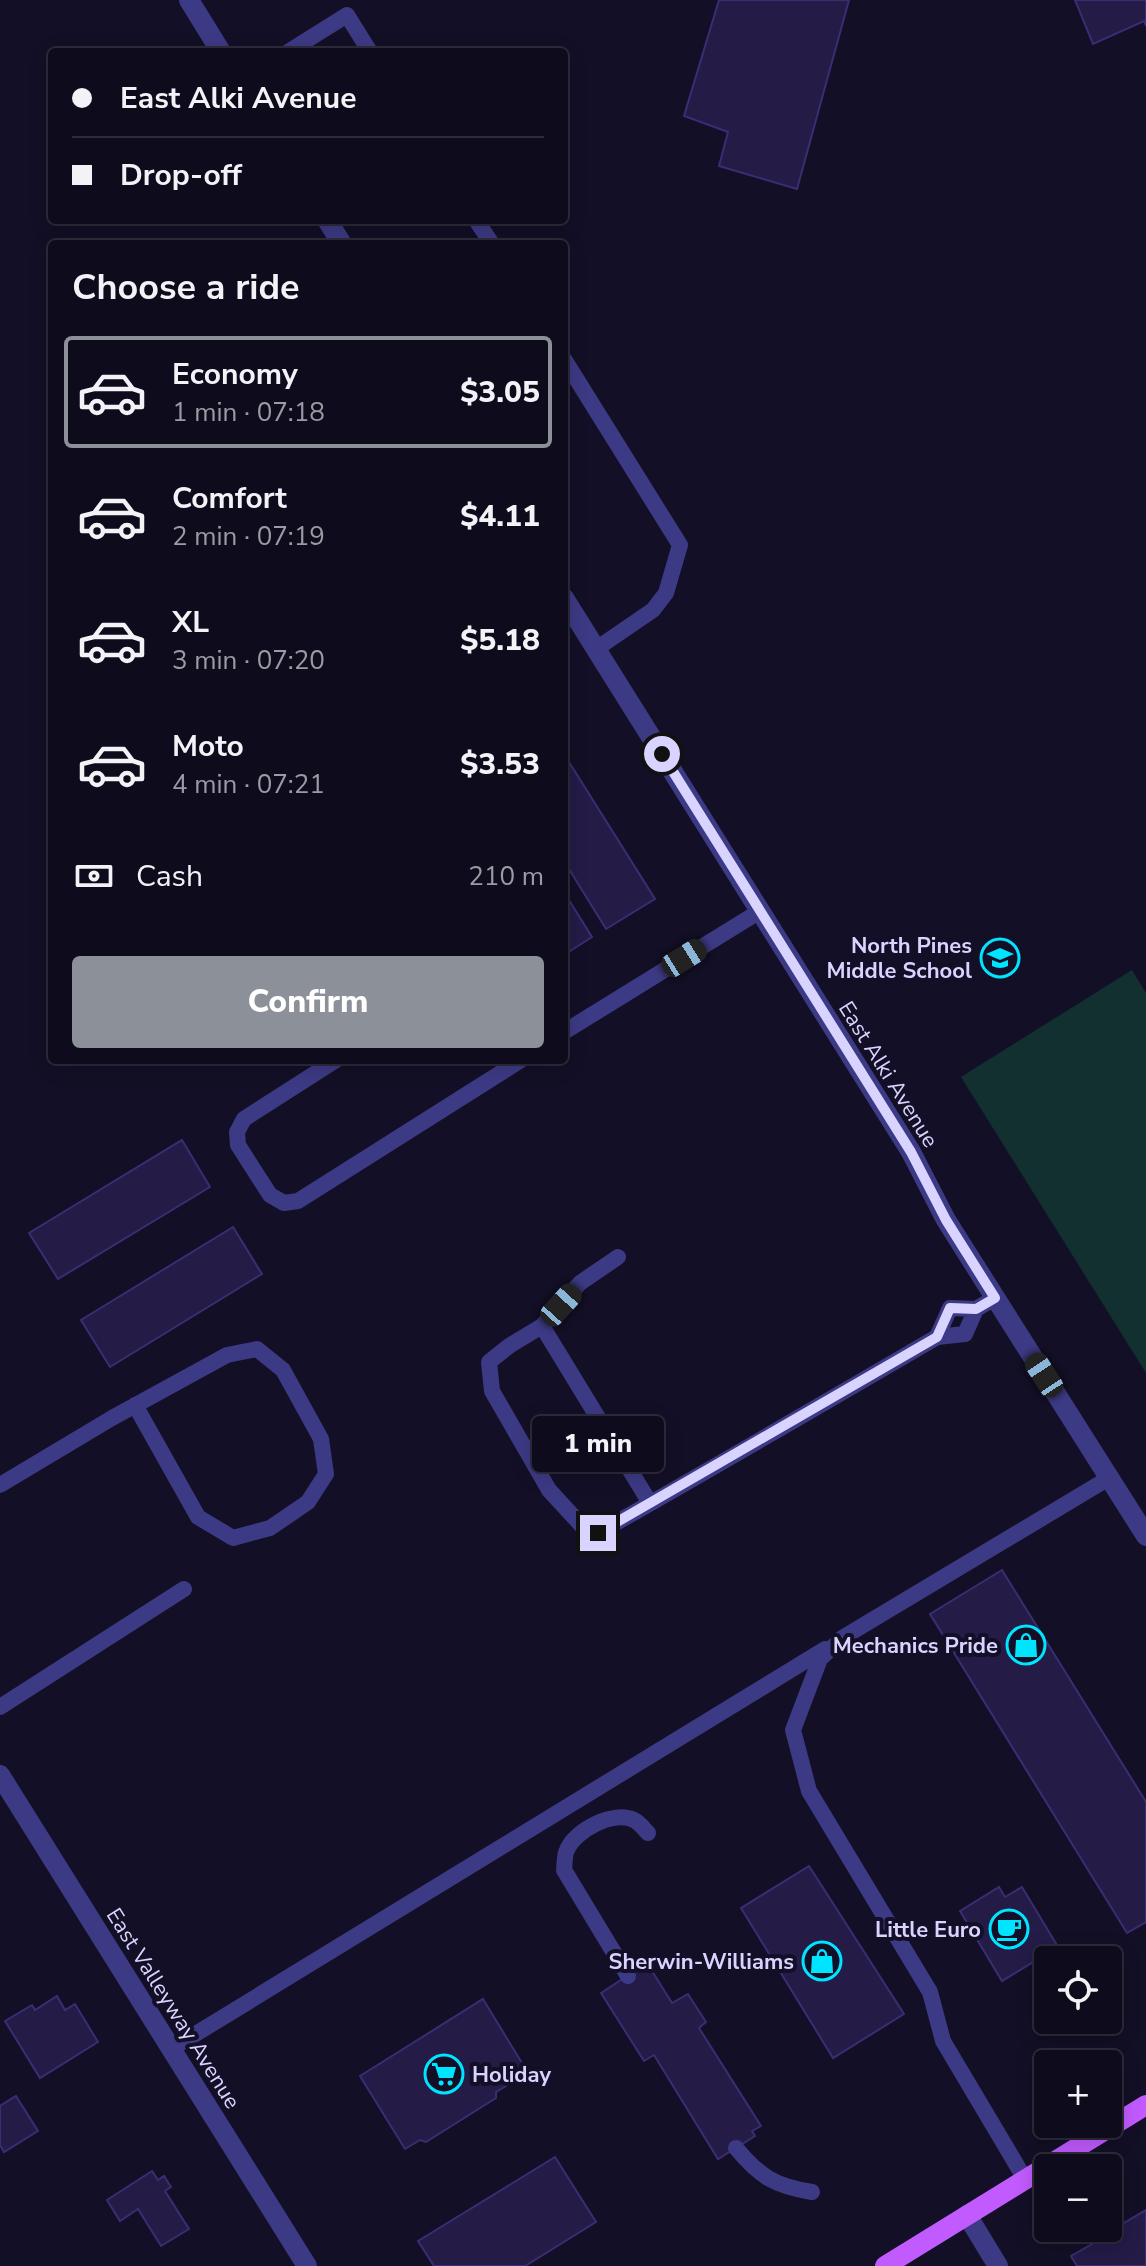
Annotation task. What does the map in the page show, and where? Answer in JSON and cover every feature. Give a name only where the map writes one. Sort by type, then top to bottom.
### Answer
[{"type":"main road","points":[[885,2266],[1146,2105]]},
{"type":"street","points":[[189,0],[219,48]]},
{"type":"street","name":"East Alki Avenue","points":[[568,604],[911,1152],[946,1220],[1146,1536]]},
{"type":"street","name":"East Valleyway Avenue","points":[[0,1775],[307,2266]]},
{"type":"street","points":[[967,2215],[998,2266]]},
{"type":"lane","points":[[294,48],[347,15],[368,48]]},
{"type":"lane","points":[[568,365],[680,545],[666,593],[653,610],[596,649]]},
{"type":"lane","points":[[568,1030],[760,911]]},
{"type":"lane","points":[[330,1064],[244,1119],[237,1132],[238,1145],[270,1195],[284,1203],[298,1201],[514,1064]]},
{"type":"lane","points":[[618,1257],[580,1283],[542,1326],[489,1362],[492,1391],[549,1490],[583,1527],[598,1533],[937,1337],[965,1334],[976,1309]]},
{"type":"lane","points":[[937,1337],[950,1308],[976,1309],[995,1298]]},
{"type":"lane","points":[[542,1326],[650,1503]]},
{"type":"lane","points":[[0,1485],[135,1405],[227,1355],[257,1349],[283,1370],[321,1439],[326,1474],[308,1502],[270,1528],[233,1538],[198,1517],[135,1405]]},
{"type":"lane","points":[[171,2049],[1109,1478]]},
{"type":"lane","points":[[0,1707],[184,1589]]},
{"type":"lane","points":[[842,1638],[820,1659],[793,1730],[809,1791],[930,1992],[943,2041],[1025,2179]]},
{"type":"lane","points":[[628,1976],[564,1870],[567,1850],[578,1836],[599,1823],[619,1816],[636,1820],[648,1833]]},
{"type":"lane","points":[[736,2148],[763,2176],[784,2188],[812,2192]]},
{"type":"green space","points":[[1132,970],[1146,993],[1146,1373],[961,1077]]},
{"type":"building","points":[[719,0],[849,0],[797,189],[719,166],[728,132],[684,116]]},
{"type":"building","points":[[1075,0],[1146,0],[1146,26],[1144,21],[1093,44]]},
{"type":"building","points":[[568,760],[655,899],[606,929],[568,867]]},
{"type":"building","points":[[568,898],[592,937],[568,952]]},
{"type":"building","points":[[182,1140],[210,1187],[58,1279],[29,1233]]},
{"type":"building","points":[[233,1227],[262,1274],[110,1367],[81,1320]]},
{"type":"building","points":[[1002,1570],[1146,1802],[1146,1922],[1127,1933],[930,1614]]},
{"type":"building","name":"Sherwin-Williams","points":[[809,1866],[904,2014],[833,2058],[741,1908]]},
{"type":"building","name":"Little Euro","points":[[999,1887],[1005,1897],[1022,1887],[1057,1946],[1034,1946],[1034,1962],[1002,1981],[960,1911]]},
{"type":"building","points":[[647,1963],[672,2003],[688,1994],[706,2022],[699,2028],[761,2126],[752,2131],[755,2136],[718,2159],[654,2055],[644,2061],[601,1993]]},
{"type":"building","points":[[57,1996],[65,2010],[75,2004],[98,2042],[40,2078],[5,2021],[32,2005],[35,2010]]},
{"type":"building","name":"Holiday","points":[[483,1999],[528,2073],[496,2092],[496,2098],[426,2142],[420,2140],[405,2149],[360,2076]]},
{"type":"building","points":[[16,2096],[38,2131],[4,2152],[0,2145],[0,2106]]},
{"type":"building","points":[[555,2157],[596,2222],[525,2266],[434,2266],[418,2241]]},
{"type":"building","points":[[152,2171],[158,2180],[164,2176],[171,2187],[165,2191],[189,2229],[161,2246],[138,2209],[120,2221],[107,2200]]},
{"type":"building","points":[[1146,2210],[1146,2266],[1077,2266],[1071,2256],[1092,2244],[1090,2242],[1122,2242],[1122,2224]]},
{"type":"place","name":"North Pines Middle School","points":[[1000,958]]},
{"type":"place","name":"Mechanics Pride","points":[[1026,1645]]},
{"type":"place","name":"Little Euro","points":[[1009,1929]]},
{"type":"place","name":"Sherwin-Williams","points":[[822,1961]]},
{"type":"place","name":"Holiday","points":[[444,2074]]},
{"type":"route","points":[[598,1533],[937,1337],[950,1308],[976,1309],[995,1298],[946,1220],[911,1152],[662,754]]}]
